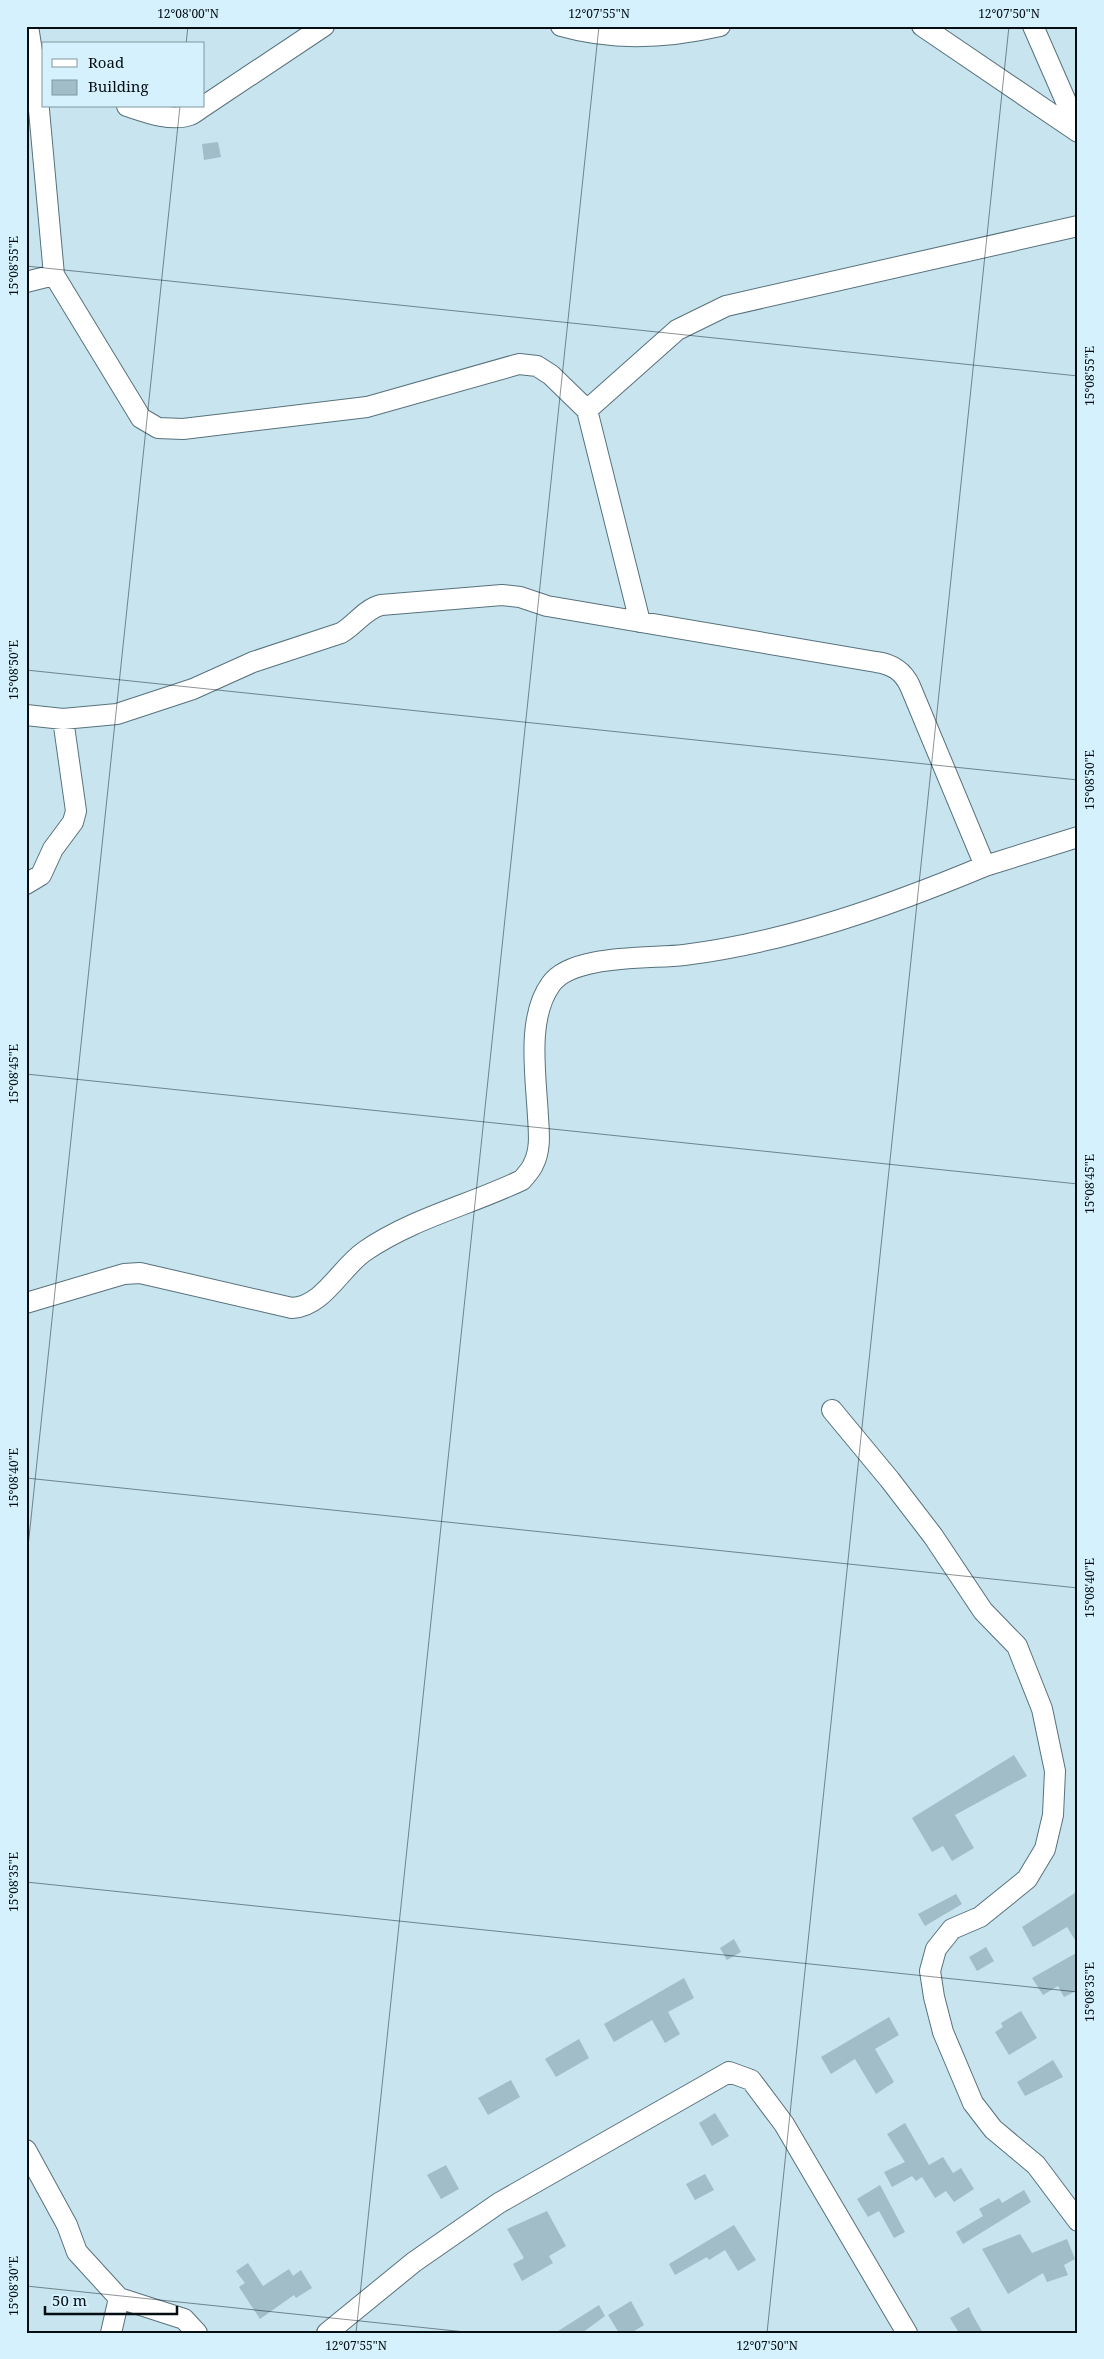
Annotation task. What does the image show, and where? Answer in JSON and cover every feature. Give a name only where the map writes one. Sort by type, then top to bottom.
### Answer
[{"type":"street","points":[[28,26],[35,77],[54,276],[141,418],[158,428],[183,429],[367,407],[519,364],[537,366],[551,375],[587,410],[640,622]]},
{"type":"street","points":[[561,26],[588,34],[652,37],[720,26]]},
{"type":"street","points":[[922,26],[1078,132]]},
{"type":"street","points":[[1033,26],[1075,114]]},
{"type":"street","points":[[205,105],[318,28]]},
{"type":"street","points":[[133,108],[151,114],[173,117],[190,115],[201,108]]},
{"type":"street","points":[[587,410],[677,330],[726,306],[1078,226]]},
{"type":"street","points":[[26,282],[54,276]]},
{"type":"street","points":[[26,715],[63,719],[117,714],[193,689],[253,662],[341,633],[352,626],[366,612],[381,605],[502,595],[520,597],[547,606],[884,663],[900,671],[910,686],[985,866]]},
{"type":"street","points":[[26,884],[41,875],[53,849],[73,822],[76,811],[63,719]]},
{"type":"street","points":[[26,1303],[124,1274],[140,1273],[292,1308],[309,1304],[352,1260],[366,1250],[417,1222],[508,1187],[522,1180],[528,1173],[534,1165],[540,1142],[536,1066],[537,1014],[542,996],[552,981],[573,967],[595,963],[685,955],[791,934],[890,904],[985,866],[1078,837]]},
{"type":"street","points":[[832,1410],[896,1487],[944,1552],[983,1611],[1017,1646],[1042,1709],[1054,1771],[1053,1815],[1045,1849],[1027,1879],[980,1916],[952,1929],[936,1949],[930,1971],[934,1998],[943,2032],[973,2103],[993,2129],[1036,2165],[1078,2221]]},
{"type":"street","points":[[327,2333],[414,2262],[499,2203],[729,2072],[751,2080],[784,2124],[907,2333]]},
{"type":"street","points":[[26,2150],[67,2225],[77,2252],[119,2298],[184,2319],[197,2333]]},
{"type":"street","points":[[111,2333],[119,2298]]},
{"type":"building","points":[[218,142],[221,157],[204,160],[202,144]]},
{"type":"building","points":[[1014,1755],[1027,1776],[955,1815],[974,1848],[952,1861],[943,1846],[932,1852],[912,1818]]},
{"type":"building","points":[[1078,1891],[1078,1945],[1067,1927],[1033,1947],[1022,1927]]},
{"type":"building","points":[[956,1894],[962,1904],[925,1926],[918,1914]]},
{"type":"building","points":[[734,1939],[741,1952],[727,1960],[720,1948]]},
{"type":"building","points":[[986,1947],[994,1961],[977,1971],[969,1957]]},
{"type":"building","points":[[1078,1952],[1078,1990],[1064,1997],[1058,1986],[1043,1995],[1032,1978]]},
{"type":"building","points":[[684,1978],[694,1998],[668,2012],[680,2034],[665,2043],[652,2020],[614,2042],[604,2024]]},
{"type":"building","points":[[1021,2011],[1037,2038],[1009,2055],[995,2032],[1003,2027],[1001,2023]]},
{"type":"building","points":[[889,2017],[899,2035],[875,2049],[894,2082],[876,2094],[855,2059],[831,2074],[821,2057]]},
{"type":"building","points":[[579,2039],[589,2058],[556,2077],[545,2059]]},
{"type":"building","points":[[1053,2060],[1063,2077],[1025,2096],[1017,2082]]},
{"type":"building","points":[[511,2080],[520,2097],[488,2115],[478,2098]]},
{"type":"building","points":[[715,2113],[729,2136],[712,2146],[699,2123]]},
{"type":"building","points":[[905,2123],[929,2165],[943,2157],[953,2173],[961,2168],[974,2189],[954,2202],[946,2191],[935,2198],[922,2177],[916,2181],[912,2176],[892,2187],[884,2172],[905,2162],[887,2134]]},
{"type":"building","points":[[446,2165],[459,2189],[441,2199],[427,2175]]},
{"type":"building","points":[[705,2174],[714,2190],[695,2200],[686,2184]]},
{"type":"building","points":[[880,2185],[905,2232],[894,2238],[879,2211],[868,2217],[857,2199]]},
{"type":"building","points":[[1024,2190],[1031,2202],[963,2244],[956,2232],[983,2216],[979,2209],[999,2198],[1002,2203]]},
{"type":"building","points":[[547,2211],[566,2246],[549,2256],[553,2263],[522,2281],[513,2264],[524,2258],[507,2229]]},
{"type":"building","points":[[734,2225],[756,2260],[738,2271],[725,2250],[709,2260],[707,2257],[675,2275],[669,2264]]},
{"type":"building","points":[[1020,2234],[1032,2253],[1067,2239],[1075,2259],[1064,2265],[1068,2275],[1047,2282],[1043,2273],[1008,2294],[982,2249]]},
{"type":"building","points":[[248,2263],[263,2286],[289,2269],[293,2276],[301,2270],[312,2288],[296,2298],[294,2295],[260,2319],[239,2287],[245,2283],[236,2271]]},
{"type":"building","points":[[631,2301],[644,2325],[631,2333],[619,2333],[608,2315]]},
{"type":"building","points":[[599,2305],[605,2316],[582,2333],[555,2333]]},
{"type":"building","points":[[969,2307],[983,2333],[959,2333],[950,2318]]}]
